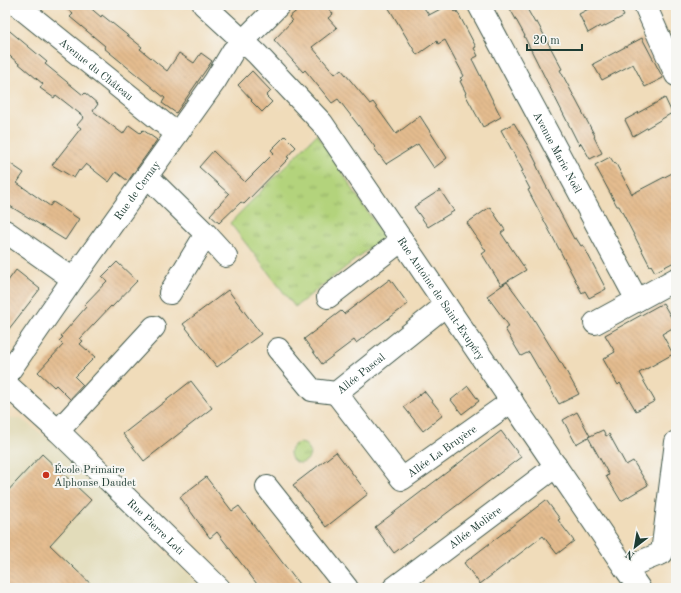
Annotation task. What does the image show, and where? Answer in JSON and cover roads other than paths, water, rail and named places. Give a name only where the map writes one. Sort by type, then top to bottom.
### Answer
[{"type":"street","name":"Avenue du Château","points":[[17,5],[177,134]]},
{"type":"street","name":"Rue Antoine de Saint-Exupéry","points":[[204,5],[243,41],[322,123],[639,588]]},
{"type":"street","name":"Rue de Cernay","points":[[5,384],[8,373],[73,279],[216,81],[233,51],[279,5]]},
{"type":"street","name":"Avenue Marie Noël","points":[[479,5],[637,300]]},
{"type":"street","points":[[645,5],[676,75]]},
{"type":"street","points":[[147,176],[206,234],[226,256]]},
{"type":"street","points":[[5,231],[73,279]]},
{"type":"street","points":[[170,293],[206,234]]},
{"type":"street","points":[[328,297],[402,240]]},
{"type":"street","points":[[595,323],[676,280]]},
{"type":"street","name":"Allée Pascal","points":[[278,348],[312,390],[336,392],[446,305]]},
{"type":"street","points":[[58,431],[154,327]]},
{"type":"street","name":"Rue Pierre Loti","points":[[5,384],[58,431],[165,544],[219,588]]},
{"type":"street","name":"Allée La Bruyère","points":[[336,392],[402,479],[512,401]]},
{"type":"street","points":[[625,568],[669,555],[676,442]]},
{"type":"street","name":"Allée Molière","points":[[394,588],[556,466]]},
{"type":"street","points":[[267,487],[347,588]]},
{"type":"place","name":"École Primaire Alphonse Daudet","points":[[46,475]]}]
